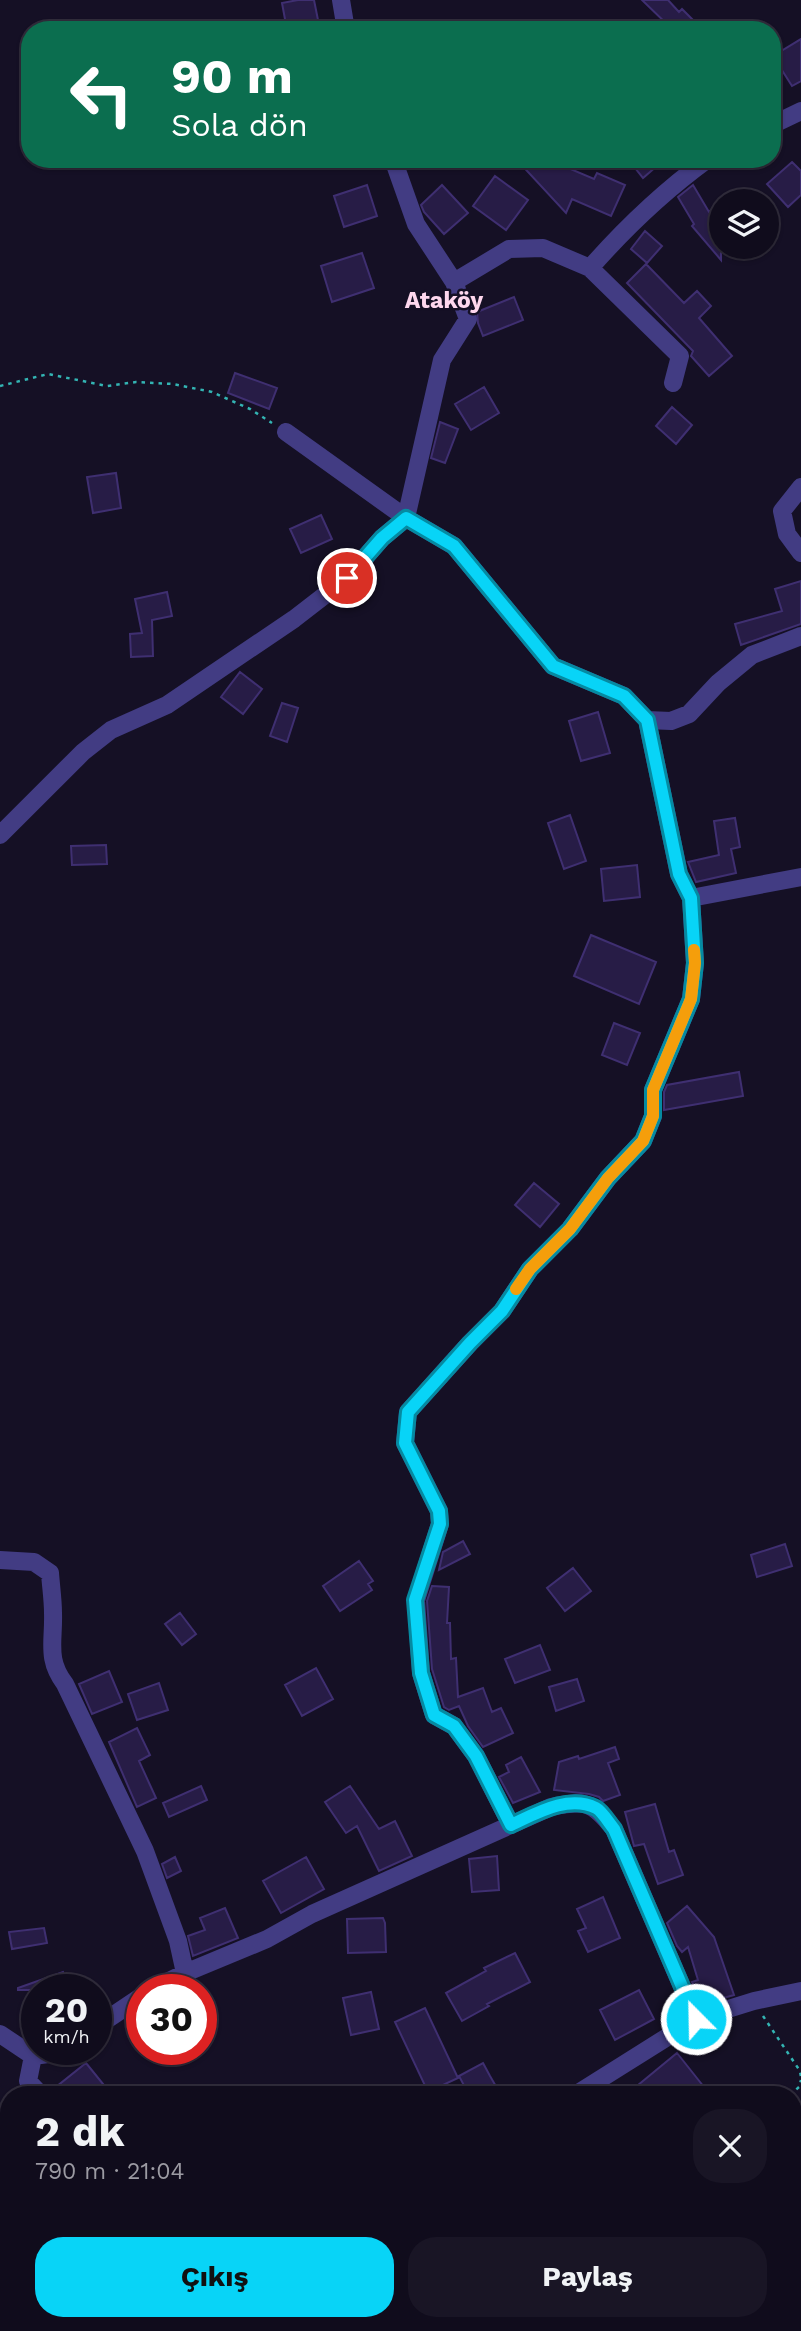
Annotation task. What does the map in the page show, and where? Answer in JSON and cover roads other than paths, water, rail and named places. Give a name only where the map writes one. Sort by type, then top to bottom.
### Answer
[{"type":"street","points":[[341,0],[344,21]]},
{"type":"street","points":[[781,122],[801,111]]},
{"type":"street","points":[[0,835],[83,752],[102,737],[111,730],[167,705],[223,664],[294,619],[347,578],[382,538],[406,518],[442,360],[468,319],[454,282],[441,266],[416,224],[396,168]]},
{"type":"street","points":[[590,268],[625,228],[696,168]]},
{"type":"street","points":[[454,282],[509,249],[543,248],[590,268],[680,356],[673,383]]},
{"type":"street","points":[[286,432],[406,518],[454,546],[553,666],[624,696],[647,720],[679,874],[691,898],[695,963],[691,999],[653,1090],[653,1116],[643,1141],[608,1178],[570,1229],[530,1269],[502,1311],[408,1412],[405,1443],[439,1511],[440,1524],[415,1600],[421,1673],[434,1715],[454,1726],[476,1756],[511,1825]]},
{"type":"street","points":[[801,487],[782,511],[787,534],[801,553]]},
{"type":"street","points":[[647,720],[671,721],[689,714],[718,683],[752,655],[801,636]]},
{"type":"street","points":[[691,898],[801,877]]},
{"type":"street","points":[[0,1560],[34,1562],[50,1573],[53,1614],[51,1653],[56,1672],[65,1684],[145,1851],[178,1941],[185,1973],[267,1939],[312,1914],[551,1807],[573,1803],[597,1808],[614,1829],[696,2019]]},
{"type":"street","points":[[589,2086],[696,2019],[754,2001],[801,1991]]},
{"type":"street","points":[[0,2034],[21,2048]]},
{"type":"street","points":[[31,2065],[28,2081],[33,2086]]},
{"type":"district","name":"Ataköy","points":[[444,300]]}]
